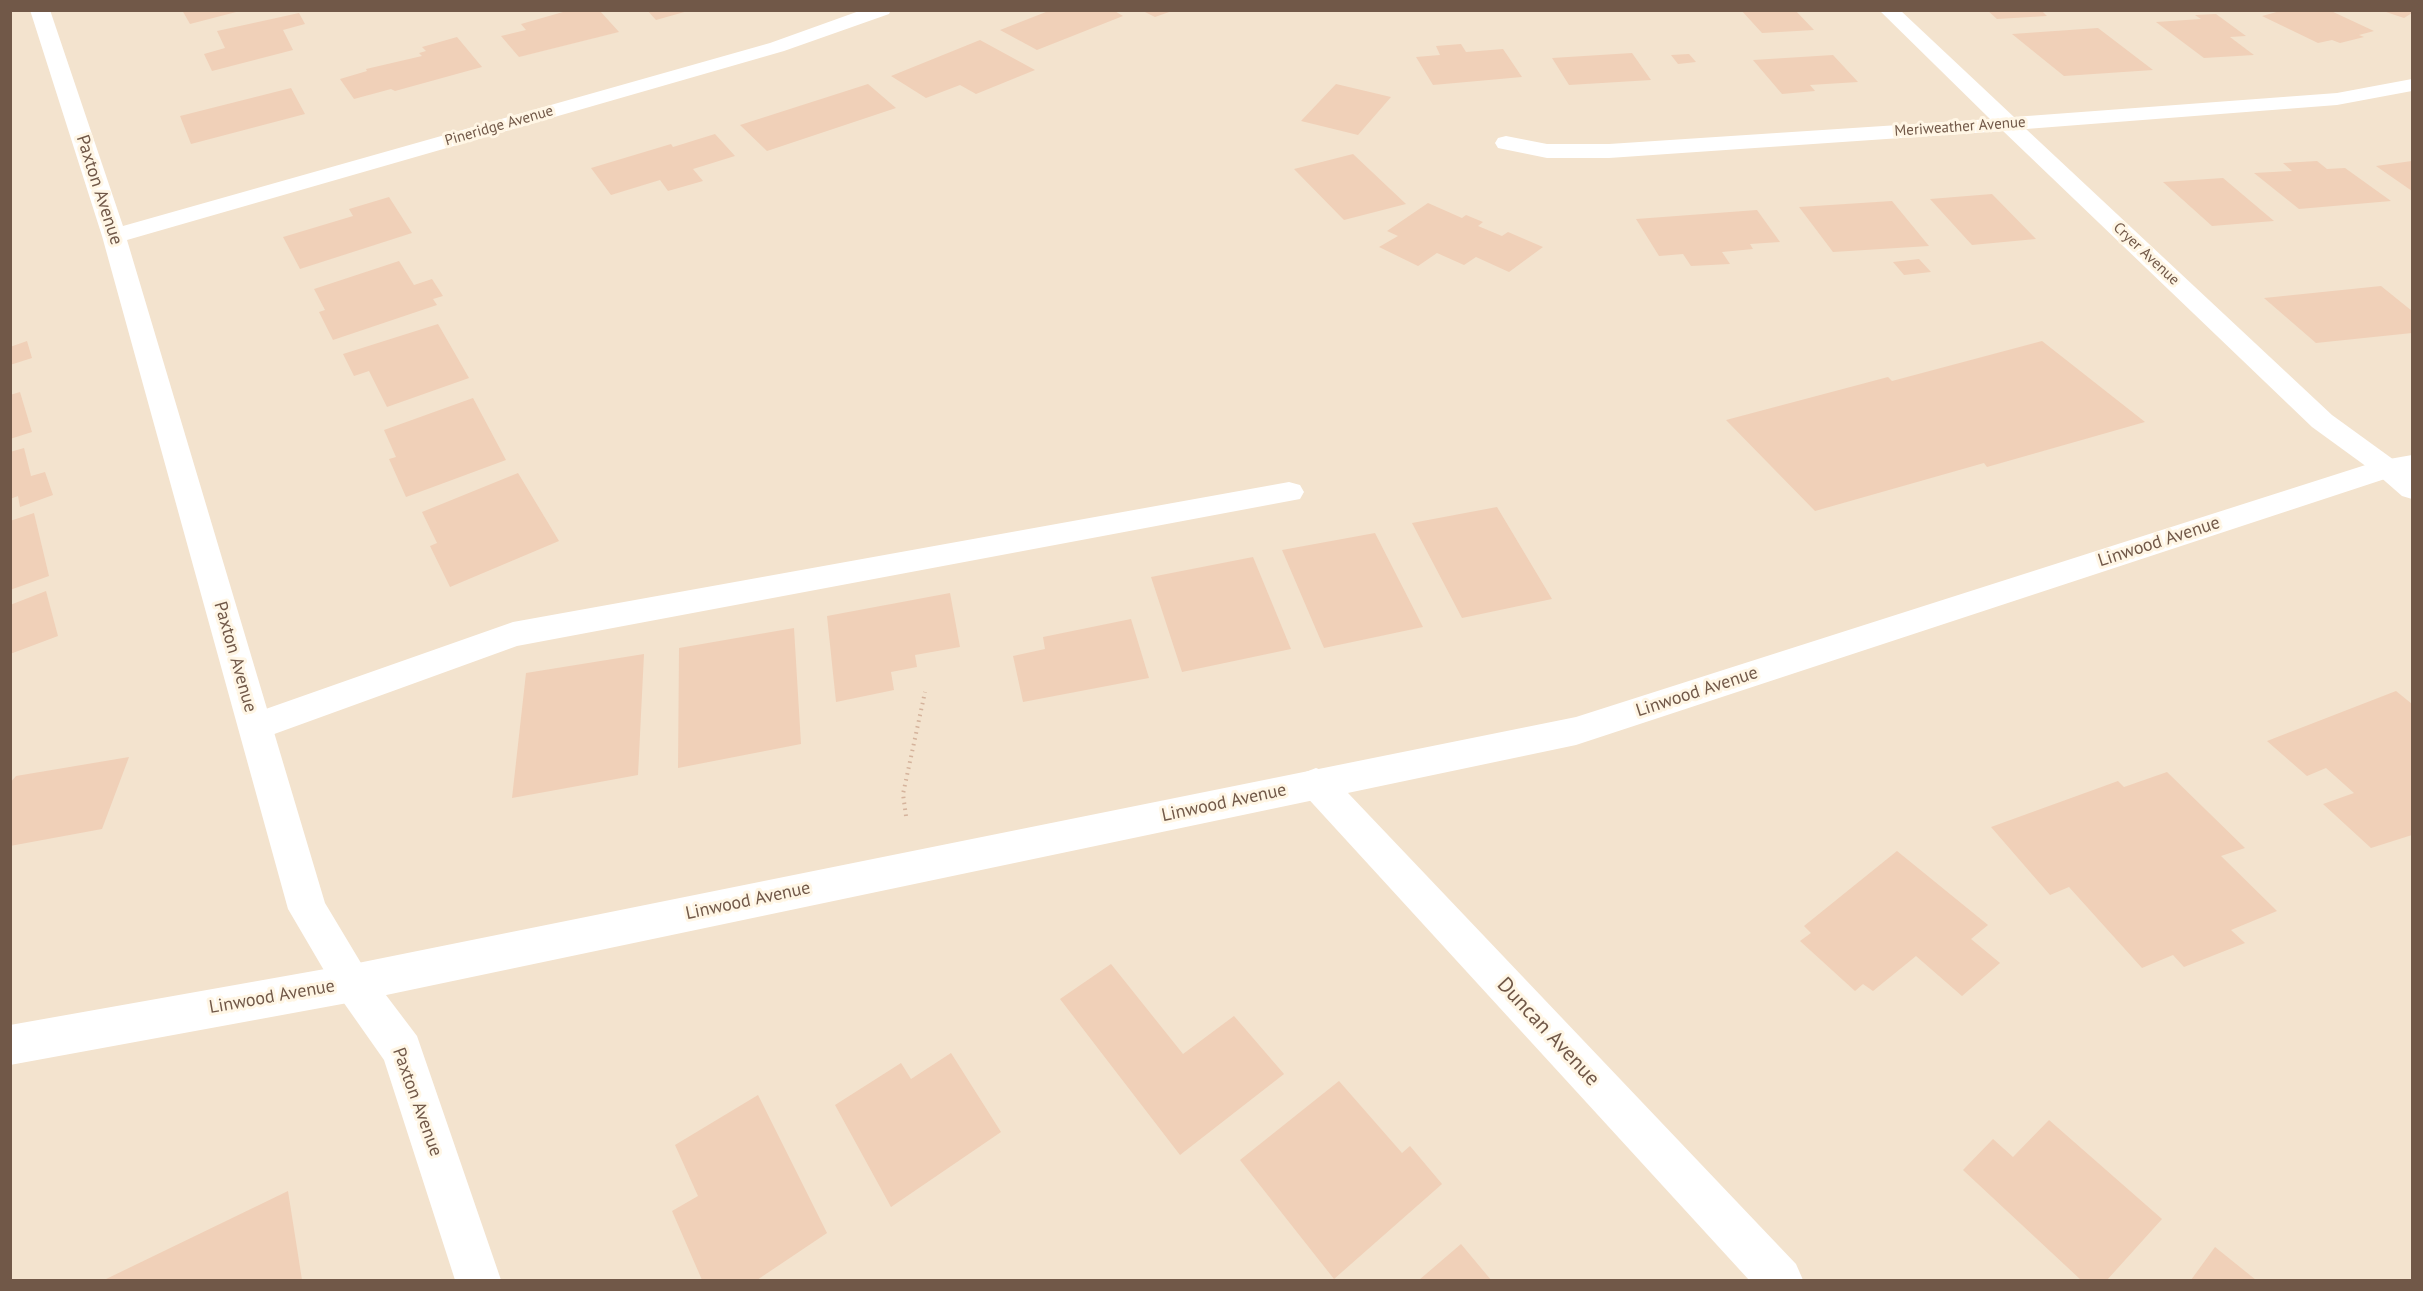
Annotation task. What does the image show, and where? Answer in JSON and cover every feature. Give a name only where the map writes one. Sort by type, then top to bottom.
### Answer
[{"type":"street","name":"Paxton Avenue","points":[[40,10],[114,236],[307,909],[353,982],[402,1050],[478,1281]]},
{"type":"street","name":"Pineridge Avenue","points":[[114,236],[777,47],[882,10]]},
{"type":"street","name":"Cryer Avenue","points":[[1888,10],[2322,421],[2400,466],[2412,489]]},
{"type":"street","name":"Meriweather Avenue","points":[[1506,143],[1547,152],[1609,151],[2337,99],[2412,85]]},
{"type":"street","name":"Linwood Avenue","points":[[10,1045],[353,982],[1576,731],[2400,466]]},
{"type":"street","points":[[255,727],[513,634],[1289,492]]},
{"type":"street","name":"Duncan Avenue","points":[[1317,783],[1780,1281]]},
{"type":"path","points":[[912,867],[903,794],[925,692]]},
{"type":"shaded area","points":[[10,11],[2412,11],[2412,1280],[11,1280]]},
{"type":"building","points":[[182,10],[239,10],[240,11],[190,24]]},
{"type":"building","points":[[570,10],[600,11],[619,32],[519,57],[501,36],[526,30],[521,24]]},
{"type":"building","points":[[647,10],[688,10],[688,11],[656,20]]},
{"type":"building","points":[[1051,10],[1113,10],[1123,16],[1037,50],[1000,30]]},
{"type":"building","points":[[1141,10],[1172,10],[1172,11],[1155,17]]},
{"type":"building","points":[[1741,10],[1795,10],[1814,30],[1762,33]]},
{"type":"building","points":[[1987,10],[2041,10],[2047,16],[1997,19]]},
{"type":"building","points":[[2284,10],[2329,10],[2374,31],[2359,35],[2364,37],[2340,43],[2332,40],[2318,43],[2262,16]]},
{"type":"building","points":[[2412,10],[2412,13],[2404,18],[2386,12]]},
{"type":"building","points":[[299,13],[305,24],[283,30],[293,50],[212,71],[204,54],[225,48],[217,31]]},
{"type":"building","points":[[2216,14],[2246,36],[2230,37],[2254,55],[2204,58],[2156,22],[2201,19],[2195,15]]},
{"type":"building","points":[[2098,28],[2153,70],[2064,76],[2012,34]]},
{"type":"building","points":[[457,37],[482,67],[395,91],[391,89],[354,99],[340,79],[367,71],[366,69],[422,56],[419,53],[426,51],[422,47]]},
{"type":"building","points":[[980,40],[1035,70],[976,94],[960,85],[926,98],[891,76]]},
{"type":"building","points":[[1461,44],[1466,52],[1503,49],[1522,77],[1433,85],[1416,57],[1440,55],[1436,46]]},
{"type":"building","points":[[1632,53],[1651,80],[1569,85],[1552,58]]},
{"type":"building","points":[[1689,54],[1696,62],[1678,64],[1671,55]]},
{"type":"building","points":[[1833,55],[1858,82],[1810,85],[1815,91],[1782,94],[1753,60]]},
{"type":"building","points":[[868,84],[896,108],[767,151],[740,125]]},
{"type":"building","points":[[1336,84],[1391,97],[1358,135],[1301,121]]},
{"type":"building","points":[[291,88],[305,114],[191,144],[180,116]]},
{"type":"building","points":[[715,134],[735,156],[693,169],[703,181],[668,191],[660,180],[611,195],[591,168],[671,144],[673,147]]},
{"type":"building","points":[[1353,154],[1406,204],[1344,220],[1294,169]]},
{"type":"building","points":[[2317,161],[2327,169],[2345,168],[2391,201],[2299,209],[2254,173],[2292,171],[2283,163]]},
{"type":"building","points":[[2412,161],[2412,191],[2376,166],[2383,165]]},
{"type":"building","points":[[2223,178],[2274,221],[2212,226],[2163,182]]},
{"type":"building","points":[[1992,194],[2036,239],[1972,245],[1930,199]]},
{"type":"building","points":[[389,197],[412,233],[300,269],[283,237],[353,216],[349,209]]},
{"type":"building","points":[[1892,201],[1929,246],[1833,252],[1799,207]]},
{"type":"building","points":[[1428,203],[1462,218],[1466,215],[1483,222],[1478,226],[1502,236],[1508,232],[1543,247],[1509,272],[1476,257],[1464,265],[1437,253],[1418,266],[1379,247],[1398,236],[1387,231]]},
{"type":"building","points":[[1757,210],[1780,242],[1750,244],[1753,249],[1722,252],[1730,264],[1691,266],[1683,254],[1659,256],[1636,219]]},
{"type":"building","points":[[1919,259],[1931,272],[1904,275],[1893,262]]},
{"type":"building","points":[[399,261],[414,285],[432,279],[443,296],[433,299],[437,305],[333,340],[319,312],[325,310],[314,289]]},
{"type":"building","points":[[2381,286],[2412,311],[2412,333],[2316,343],[2264,298]]},
{"type":"building","points":[[438,324],[469,378],[387,407],[369,371],[354,376],[343,354]]},
{"type":"building","points":[[27,341],[32,358],[10,365],[10,347]]},
{"type":"building","points":[[2042,341],[2145,422],[1987,467],[1984,463],[1815,511],[1726,420],[1888,377],[1892,381]]},
{"type":"building","points":[[20,392],[32,432],[10,439],[10,395]]},
{"type":"building","points":[[473,398],[506,460],[406,497],[389,459],[396,457],[384,430]]},
{"type":"building","points":[[24,448],[31,476],[45,472],[53,495],[20,507],[18,496],[10,499],[10,452]]},
{"type":"building","points":[[518,473],[559,541],[450,587],[430,546],[437,543],[422,512]]},
{"type":"building","points":[[1497,507],[1552,599],[1462,618],[1412,523]]},
{"type":"building","points":[[34,513],[49,576],[10,590],[10,521]]},
{"type":"building","points":[[1375,533],[1423,627],[1324,648],[1282,550]]},
{"type":"building","points":[[1253,557],[1291,649],[1182,672],[1151,577]]},
{"type":"building","points":[[46,591],[58,636],[10,654],[10,605]]},
{"type":"building","points":[[950,593],[960,647],[915,655],[917,667],[891,672],[894,690],[836,702],[827,616]]},
{"type":"building","points":[[1131,619],[1149,678],[1023,702],[1013,656],[1045,649],[1043,637]]},
{"type":"building","points":[[794,628],[801,744],[678,768],[679,648]]},
{"type":"building","points":[[644,654],[638,775],[512,798],[526,673]]},
{"type":"building","points":[[2396,691],[2412,704],[2412,835],[2371,848],[2323,804],[2354,793],[2326,768],[2307,776],[2267,741]]},
{"type":"building","points":[[129,757],[102,829],[10,846],[10,783],[16,776]]},
{"type":"building","points":[[2167,772],[2245,848],[2221,856],[2277,911],[2231,930],[2245,943],[2184,967],[2173,955],[2142,968],[2069,887],[2050,895],[1991,827],[2118,781],[2124,787]]},
{"type":"building","points":[[1897,851],[1988,925],[1971,939],[2000,963],[1962,996],[1916,956],[1873,991],[1863,984],[1855,991],[1800,941],[1811,933],[1804,926]]},
{"type":"building","points":[[1111,964],[1183,1054],[1234,1016],[1284,1074],[1180,1155],[1060,999]]},
{"type":"building","points":[[951,1053],[1001,1132],[891,1207],[835,1105],[901,1063],[911,1079]]},
{"type":"building","points":[[1339,1081],[1402,1153],[1410,1146],[1442,1184],[1334,1279],[1240,1160]]},
{"type":"building","points":[[758,1095],[827,1233],[757,1280],[702,1280],[672,1211],[698,1196],[675,1145]]},
{"type":"building","points":[[2049,1120],[2162,1219],[2107,1280],[2081,1280],[1963,1170],[1993,1139],[2013,1157]]},
{"type":"building","points":[[288,1191],[302,1280],[104,1280]]},
{"type":"building","points":[[1461,1244],[1491,1280],[1419,1280]]},
{"type":"building","points":[[2215,1247],[2256,1280],[2191,1280]]}]
